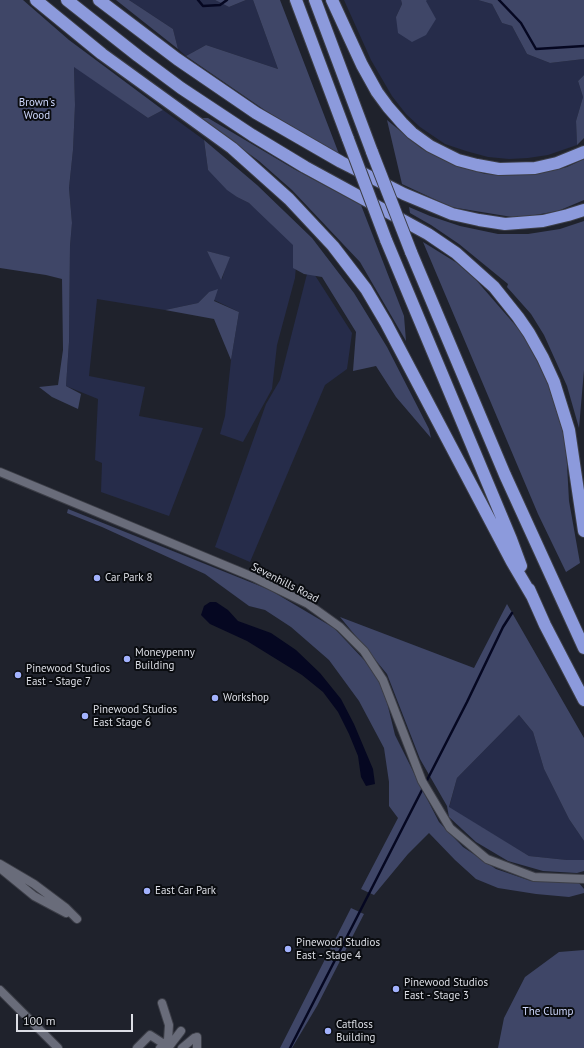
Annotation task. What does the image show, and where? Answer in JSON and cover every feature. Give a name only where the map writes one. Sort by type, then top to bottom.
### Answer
[{"type":"highway","points":[[36,0],[102,54],[232,148],[289,199],[333,246],[366,289],[386,322],[512,562],[532,596]]},
{"type":"highway","points":[[67,0],[181,88],[252,135],[298,163],[428,234],[456,253],[494,287],[529,333],[554,382],[569,430],[584,530]]},
{"type":"highway","points":[[99,0],[172,55],[256,112],[341,162],[404,194],[452,214],[505,224],[543,221],[584,210]]},
{"type":"highway","points":[[296,0],[386,240],[511,539],[532,596],[545,625],[584,700]]},
{"type":"highway","points":[[315,0],[411,252],[505,475],[547,571],[584,648]]},
{"type":"highway","points":[[332,0],[359,58],[377,92],[394,115],[412,133],[430,146],[458,160],[499,169],[524,169],[542,166],[565,161],[584,152]]},
{"type":"street","name":"Sevenhills Road","points":[[0,472],[253,577],[308,604],[340,627],[364,651],[383,680],[422,781],[450,828],[487,859],[534,877],[584,879]]},
{"type":"street","points":[[0,864],[34,884],[66,908],[77,919],[34,896],[0,868]]},
{"type":"street","points":[[0,990],[58,1048]]},
{"type":"street","points":[[162,1003],[169,1026],[168,1040],[164,1047]]},
{"type":"street","points":[[164,1047],[181,1030]]},
{"type":"street","points":[[137,1048],[150,1035],[164,1047]]},
{"type":"street","points":[[182,1048],[196,1037],[197,1048]]},
{"type":"shaded area","points":[[129,0],[215,0],[229,7],[246,0],[253,0],[278,69],[206,45],[186,56],[178,49],[173,29]]},
{"type":"shaded area","points":[[344,0],[401,0],[402,4],[396,17],[427,0],[478,0],[492,4],[502,23],[512,26],[527,54],[550,63],[584,59],[584,75],[578,81],[583,97],[576,121],[577,145],[548,155],[509,159],[488,157],[445,144],[420,127],[406,114],[392,96],[371,60]]},
{"type":"shaded area","points":[[74,66],[148,118],[163,110],[204,140],[208,170],[237,197],[249,203],[298,241],[295,278],[277,345],[272,389],[243,442],[220,434],[225,416],[231,360],[239,312],[214,300],[209,292],[198,303],[165,310],[97,299],[89,376],[145,387],[139,416],[203,428],[169,516],[101,492],[102,463],[95,460],[98,399],[66,386],[69,342],[70,246],[72,223],[69,188],[73,150],[75,105]],"holes":[[[207,251],[229,257],[222,279]]]},
{"type":"shaded area","points":[[309,266],[352,333],[347,369],[325,385],[250,562],[215,547],[266,404],[280,380]]},
{"type":"shaded area","points":[[210,602],[216,602],[228,610],[238,621],[271,633],[296,650],[320,673],[341,699],[354,724],[373,769],[375,784],[366,786],[361,777],[358,756],[349,734],[338,712],[323,692],[302,675],[247,641],[210,624],[201,615],[204,606]]},
{"type":"shaded area","points":[[519,715],[533,732],[544,769],[569,819],[584,841],[584,860],[567,860],[529,856],[449,808],[457,778]]},
{"type":"green space","name":"Brown's Wood","points":[[0,0],[23,0],[69,40],[163,110],[148,118],[74,67],[75,105],[73,150],[69,188],[72,223],[70,246],[69,342],[66,386],[81,394],[78,409],[52,397],[39,387],[58,385],[63,350],[62,279],[0,268]]},
{"type":"green space","points":[[116,0],[129,0],[173,29],[178,49]]},
{"type":"green space","points":[[215,0],[246,0],[229,7]]},
{"type":"green space","points":[[253,0],[280,0],[339,154],[266,111],[186,56],[206,45],[278,69]]},
{"type":"green space","points":[[401,0],[427,0],[426,1],[436,19],[426,35],[412,42],[398,33],[396,17],[402,4]]},
{"type":"green space","points":[[478,0],[584,0],[584,59],[550,63],[527,54],[512,26],[502,23],[492,4]]},
{"type":"green space","points":[[584,75],[584,138],[577,145],[576,121],[583,97],[578,81]]},
{"type":"green space","points":[[200,118],[208,118],[294,169],[361,205],[404,316],[406,341],[360,262],[292,190],[259,161]]},
{"type":"green space","points":[[387,120],[421,148],[447,161],[485,174],[537,174],[567,167],[584,159],[584,200],[558,211],[518,218],[451,207],[402,184]]},
{"type":"green space","points":[[204,140],[257,185],[312,238],[354,293],[387,347],[429,429],[431,438],[396,397],[376,366],[353,371],[356,332],[322,277],[304,274],[293,268],[293,245],[249,203],[227,190],[208,170]]},
{"type":"green space","points":[[409,207],[460,226],[498,234],[528,234],[560,229],[584,221],[584,370],[579,428],[567,386],[544,335],[531,314],[507,287],[508,284],[459,244],[410,213]]},
{"type":"green space","points":[[423,242],[457,263],[476,280],[523,334],[550,386],[559,414],[566,446],[569,501],[580,563],[566,572],[538,514]]},
{"type":"green space","points":[[207,251],[230,257],[221,280]]},
{"type":"green space","points":[[218,289],[214,301],[239,312],[231,360],[214,319],[165,310],[198,303],[209,292]]},
{"type":"green space","points":[[68,509],[270,590],[334,628],[365,661],[383,686],[395,735],[439,822],[463,847],[496,869],[531,881],[579,883],[584,889],[584,893],[569,897],[498,888],[476,879],[429,833],[408,854],[374,895],[361,889],[398,818],[389,806],[389,782],[384,748],[359,701],[329,660],[291,627],[265,610],[249,606],[205,574],[102,527],[67,513]]},
{"type":"green space","points":[[507,604],[584,738],[584,841],[569,819],[544,769],[533,732],[519,715],[457,778],[449,807],[529,856],[567,860],[584,860],[584,871],[577,873],[543,871],[508,861],[476,842],[449,817],[447,806],[420,759],[387,674],[340,617],[474,668]]},
{"type":"green space","points":[[351,908],[364,914],[317,1006],[292,1048],[280,1048]]},
{"type":"green space","name":"The Clump","points":[[584,950],[584,1048],[498,1048],[504,1018],[525,977],[559,952]]},
{"type":"waterway","points":[[198,0],[203,6],[220,5],[227,0]]},
{"type":"waterway","points":[[499,0],[521,23],[536,49],[584,46]]},
{"type":"waterway","points":[[290,1048],[467,702],[503,627],[512,613]]},
{"type":"place","name":"Car Park 8","points":[[97,578]]},
{"type":"place","name":"Moneypenny Building","points":[[127,659]]},
{"type":"place","name":"Pinewood Studios East - Stage 7","points":[[18,675]]},
{"type":"place","name":"Workshop","points":[[215,698]]},
{"type":"place","name":"Pinewood Studios East Stage 6","points":[[85,716]]},
{"type":"place","name":"East Car Park","points":[[147,891]]},
{"type":"place","name":"Pinewood Studios East - Stage 4","points":[[288,949]]},
{"type":"place","name":"Pinewood Studios East - Stage 3","points":[[396,989]]},
{"type":"place","name":"Catfloss Building","points":[[328,1031]]}]
